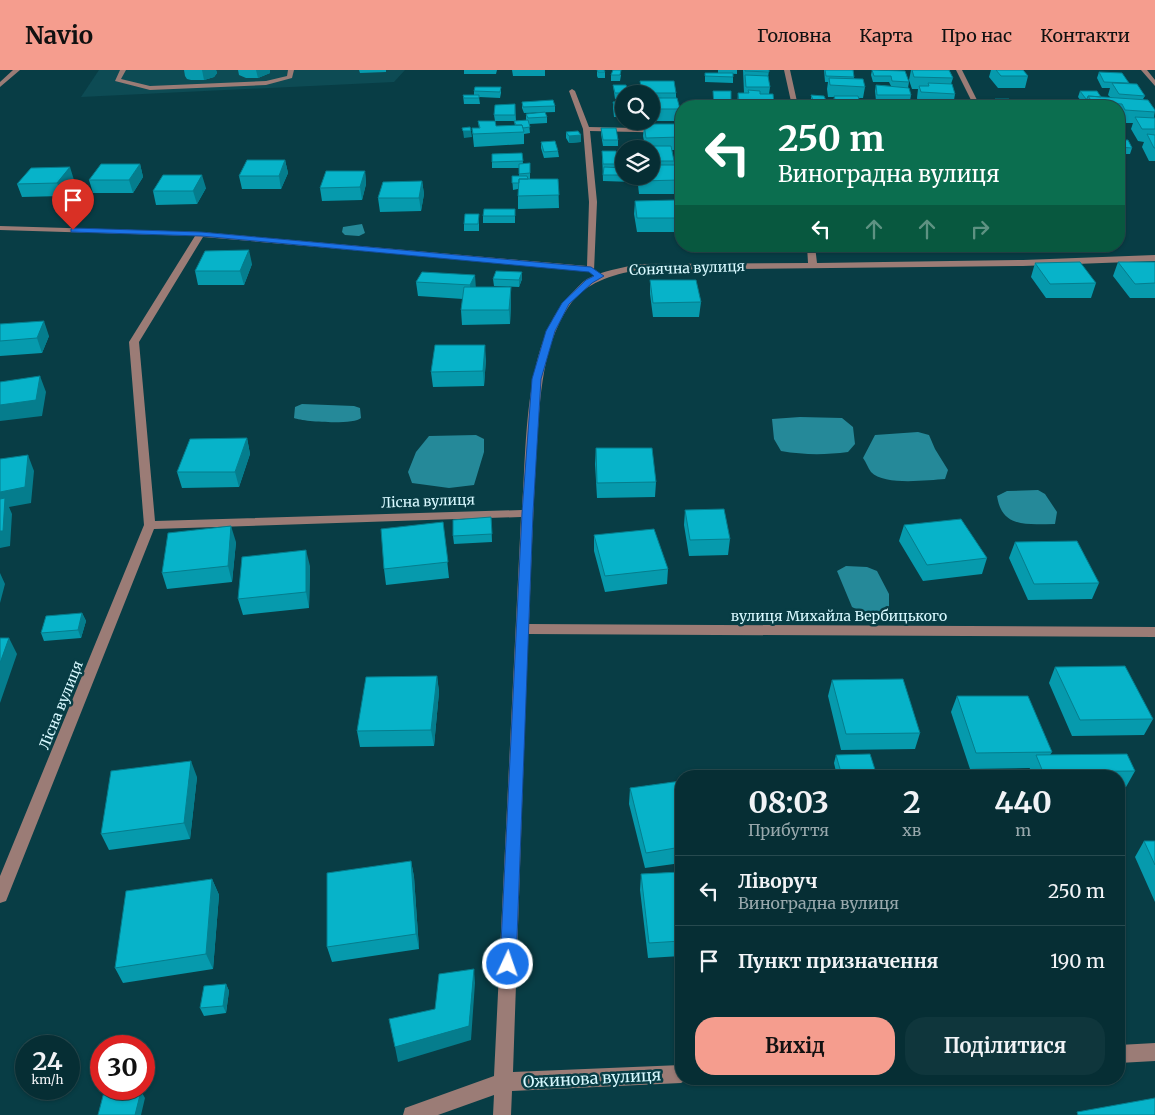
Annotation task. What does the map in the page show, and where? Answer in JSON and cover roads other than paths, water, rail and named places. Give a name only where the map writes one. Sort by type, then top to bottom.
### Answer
[{"type":"street","points":[[0,85],[17,70]]},
{"type":"street","points":[[123,70],[117,80],[150,88],[266,83],[290,77],[291,70]]},
{"type":"street","points":[[787,70],[794,100]]},
{"type":"street","points":[[959,70],[973,100]]},
{"type":"street","points":[[1144,70],[1155,84]]},
{"type":"street","points":[[572,91],[586,129],[593,202],[591,270]]},
{"type":"street","points":[[586,129],[675,131]]},
{"type":"street","points":[[0,228],[201,234],[591,270],[600,276]]},
{"type":"street","name":"Лісна вулиця","points":[[0,896],[150,525],[134,342],[201,234]]},
{"type":"street","points":[[812,252],[813,265]]},
{"type":"street","name":"Сонячна вулиця","points":[[502,1115],[527,513],[537,379],[550,331],[566,303],[589,281],[617,271],[638,268],[1023,263],[1155,258]]},
{"type":"street","name":"Лісна вулиця","points":[[150,525],[527,513]]},
{"type":"street","name":"вулиця Михайла Вербицького","points":[[522,629],[1155,632]]},
{"type":"street","points":[[1125,1054],[1155,1052]]},
{"type":"street","name":"Ожинова вулиця","points":[[503,1082],[675,1074]]},
{"type":"street","points":[[412,1115],[503,1082]]}]
